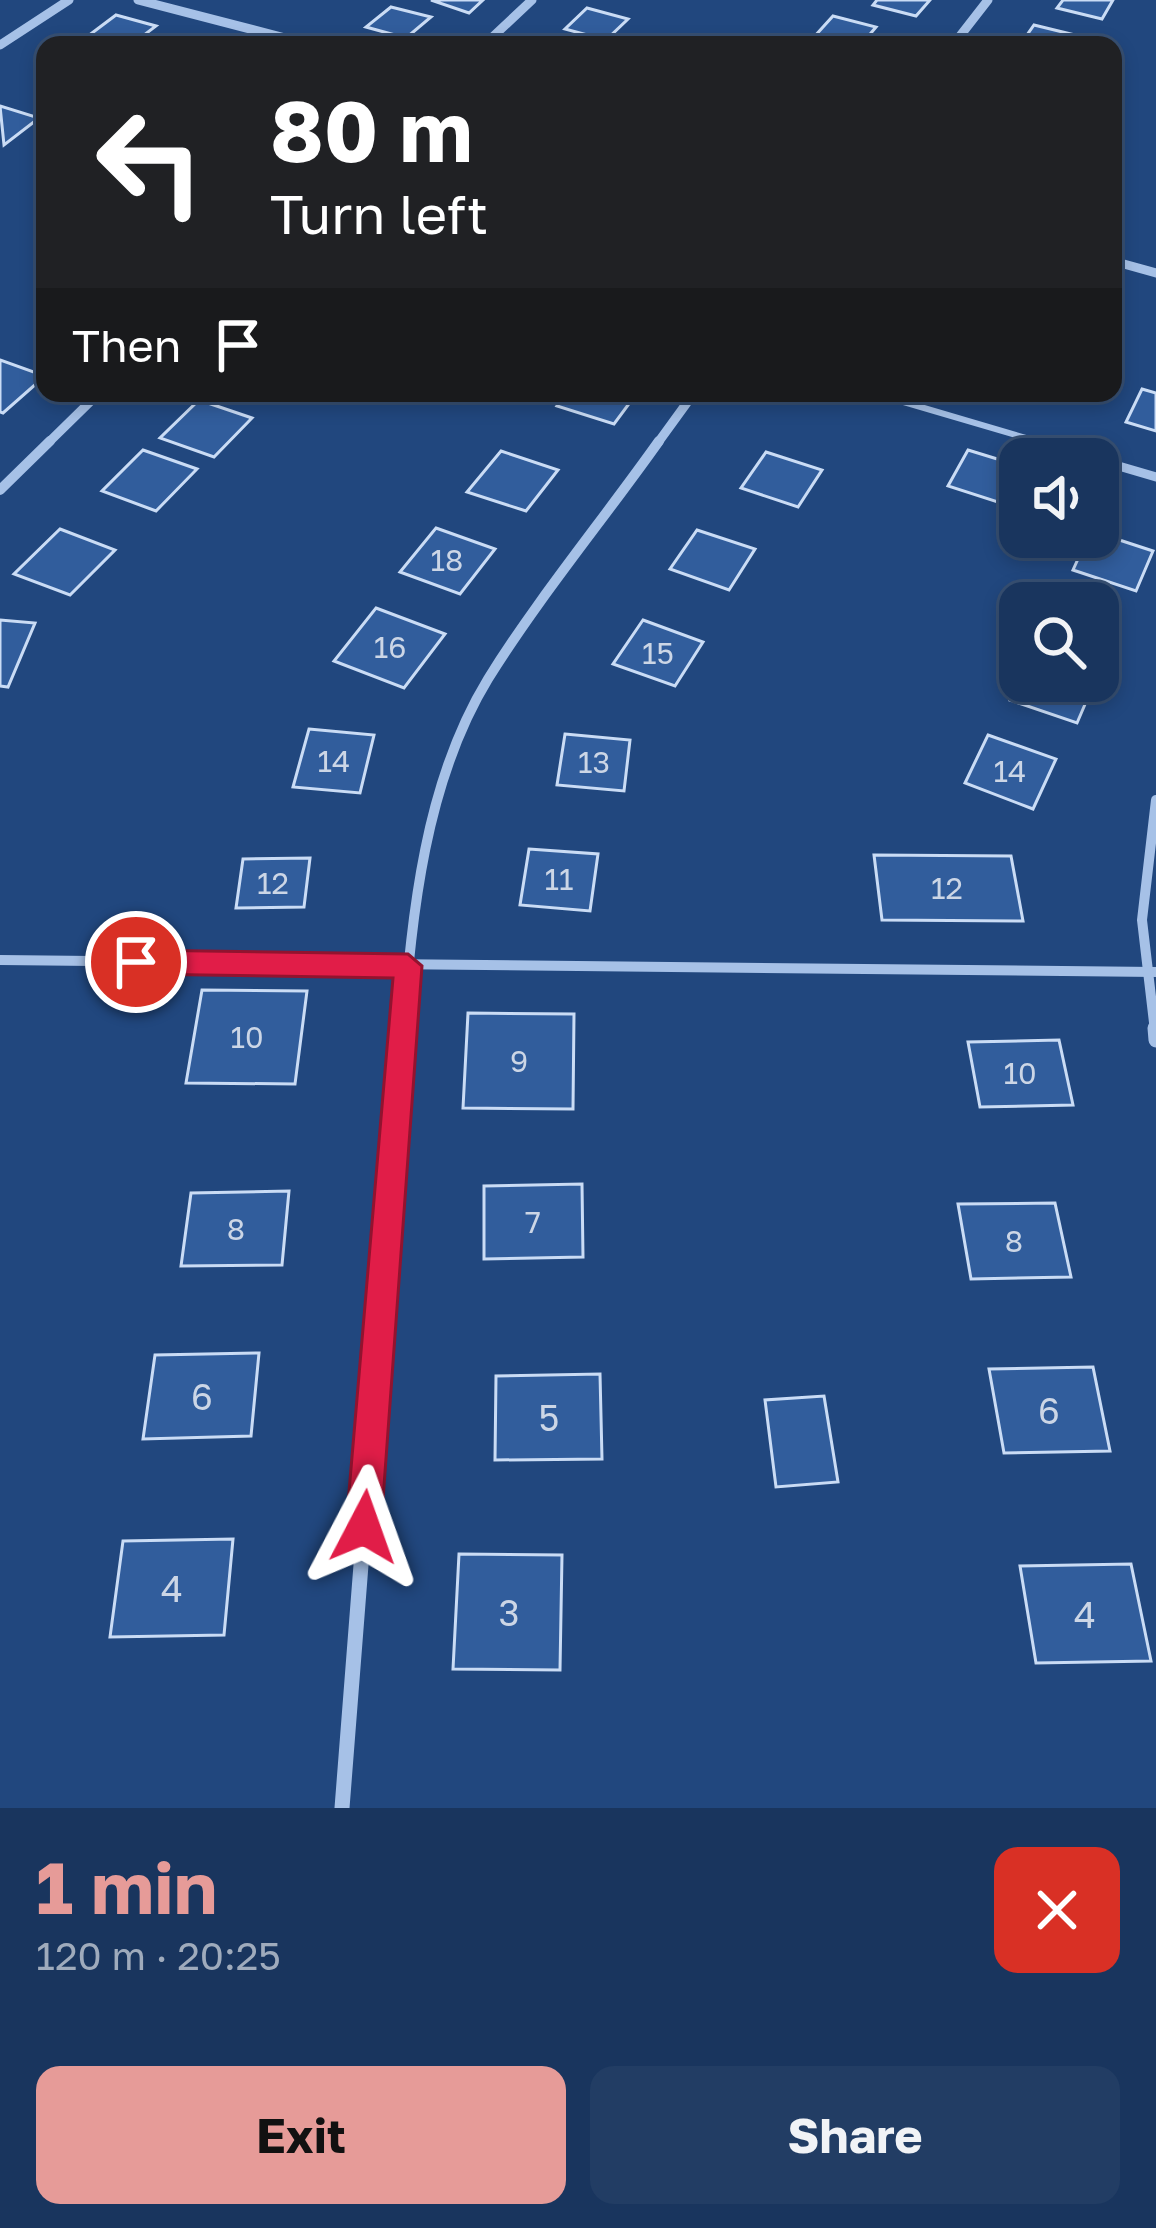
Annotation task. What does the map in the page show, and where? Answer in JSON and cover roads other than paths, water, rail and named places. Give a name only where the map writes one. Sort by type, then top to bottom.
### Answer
[{"type":"street","points":[[0,45],[69,0]]},
{"type":"street","points":[[138,0],[277,36]]},
{"type":"street","points":[[494,36],[532,0]]},
{"type":"street","points":[[960,36],[988,0]]},
{"type":"street","points":[[1122,264],[1156,273]]},
{"type":"street","points":[[0,490],[90,402]]},
{"type":"street","points":[[342,1808],[408,966],[431,823],[464,725],[515,637],[687,402]]},
{"type":"street","points":[[1156,800],[1144,875],[1156,1040]]},
{"type":"street","points":[[0,959],[1150,972]]},
{"type":"lane","points":[[904,402],[1026,438]]},
{"type":"lane","points":[[1119,466],[1156,477]]}]
